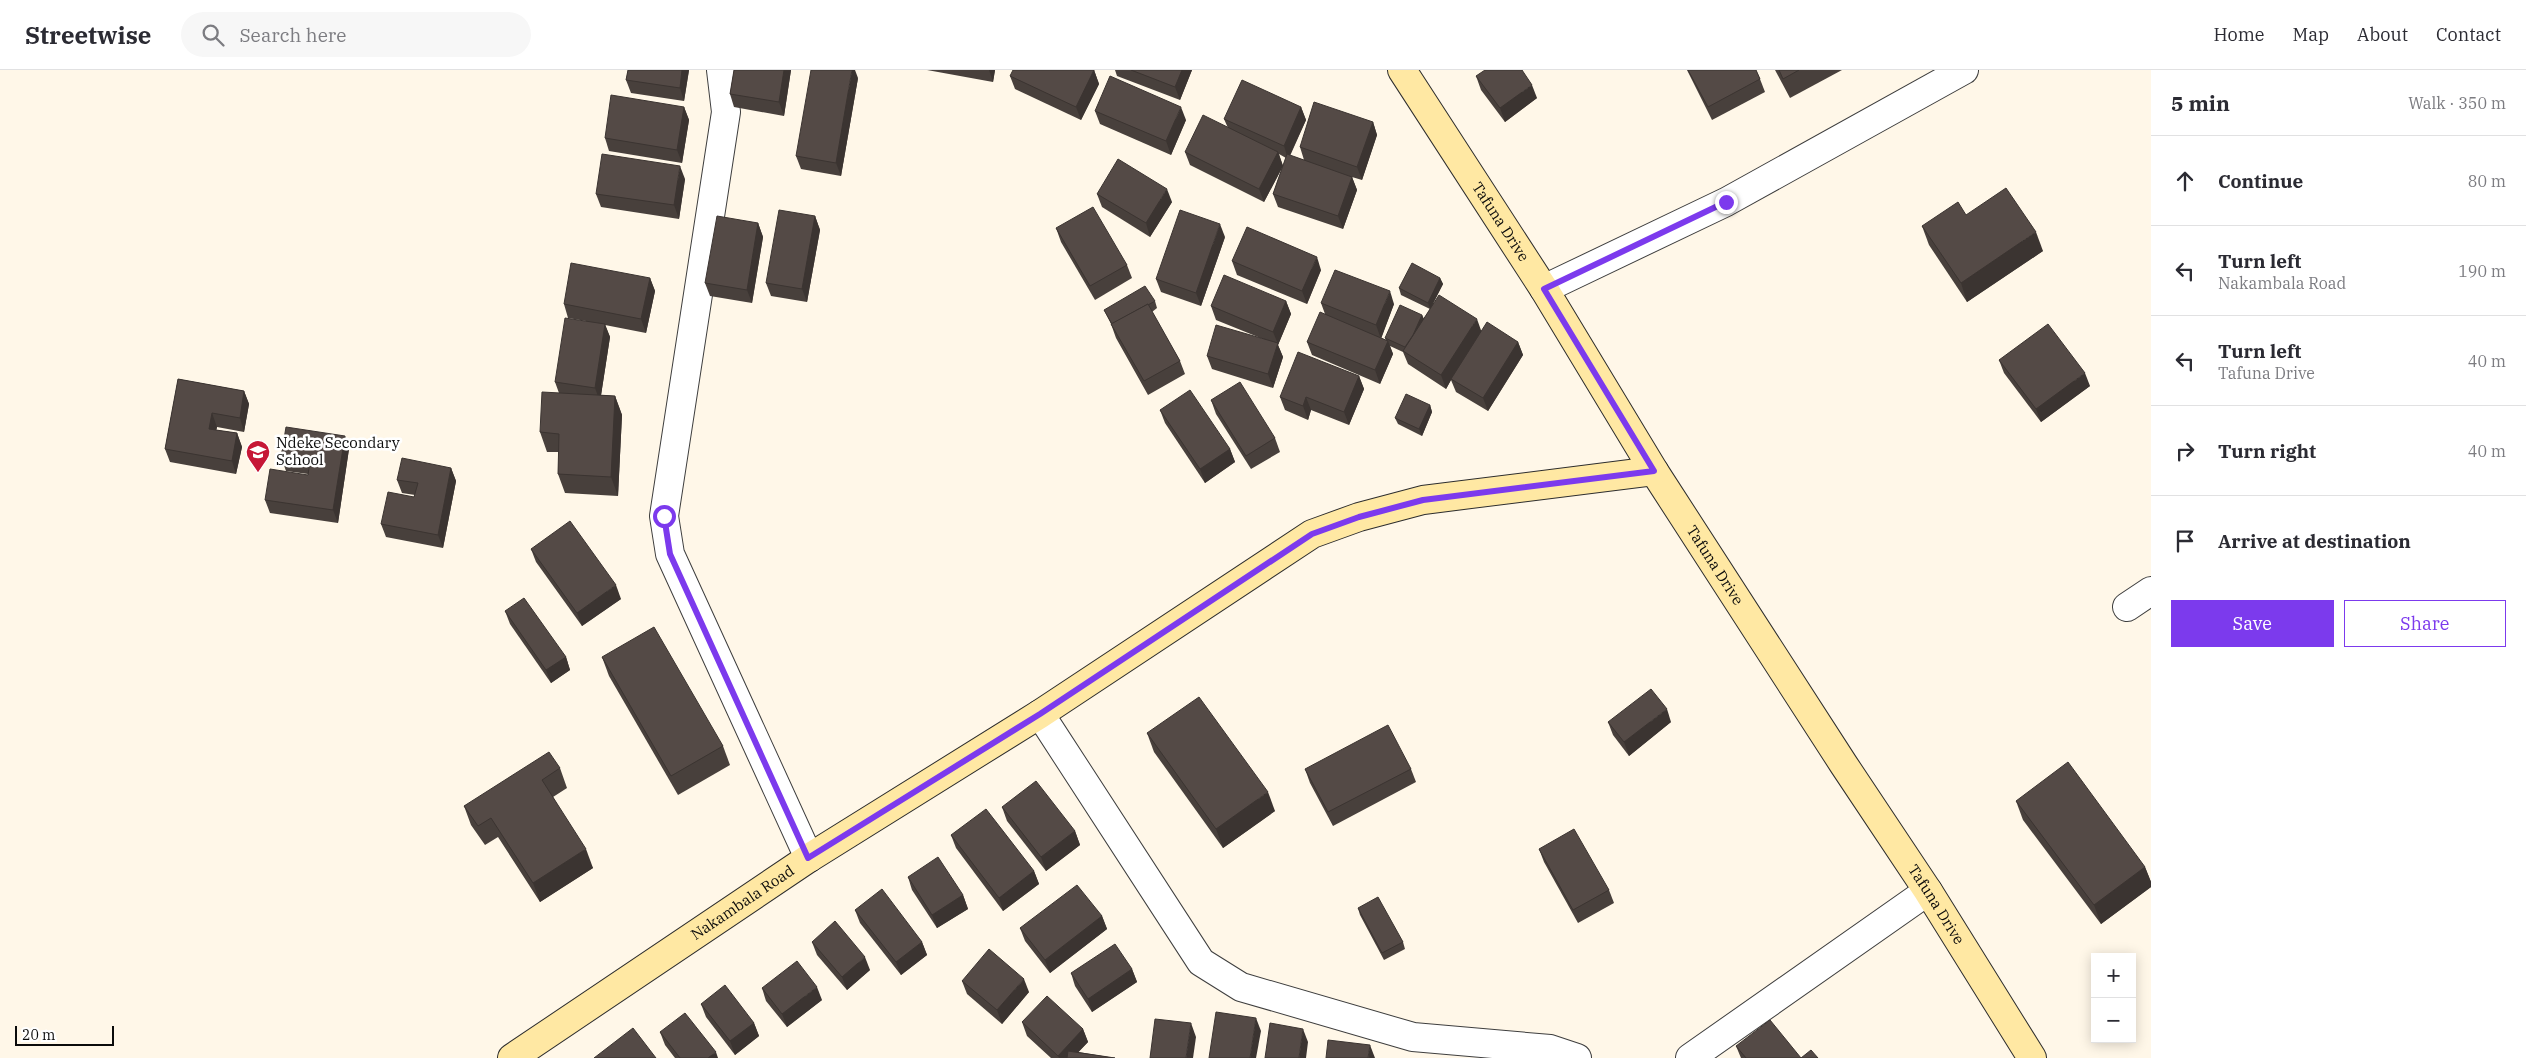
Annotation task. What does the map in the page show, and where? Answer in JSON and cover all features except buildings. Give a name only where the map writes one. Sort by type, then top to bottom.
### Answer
[{"type":"main road","name":"Tafuna Drive","points":[[1402,70],[1544,289],[1654,471],[1844,765],[1928,891],[2032,1058]]},
{"type":"main road","name":"Nakambala Road","points":[[512,1058],[808,858],[1040,714],[1312,534],[1359,517],[1423,500],[1654,471]]},
{"type":"street","points":[[721,70],[726,112],[664,516],[670,554],[808,858]]},
{"type":"street","points":[[1544,289],[1726,202],[1964,70]]},
{"type":"street","points":[[2127,607],[2151,591]]},
{"type":"street","points":[[1040,714],[1201,962],[1241,987],[1411,1047],[1550,1049],[1577,1058]]},
{"type":"street","points":[[1690,1058],[1928,891]]},
{"type":"place","name":"Ndeke Secondary School","points":[[258,473]]},
{"type":"route","points":[[664,516],[670,554],[808,858],[1040,714],[1312,534],[1359,517],[1423,500],[1654,471],[1544,289],[1726,202]]}]
